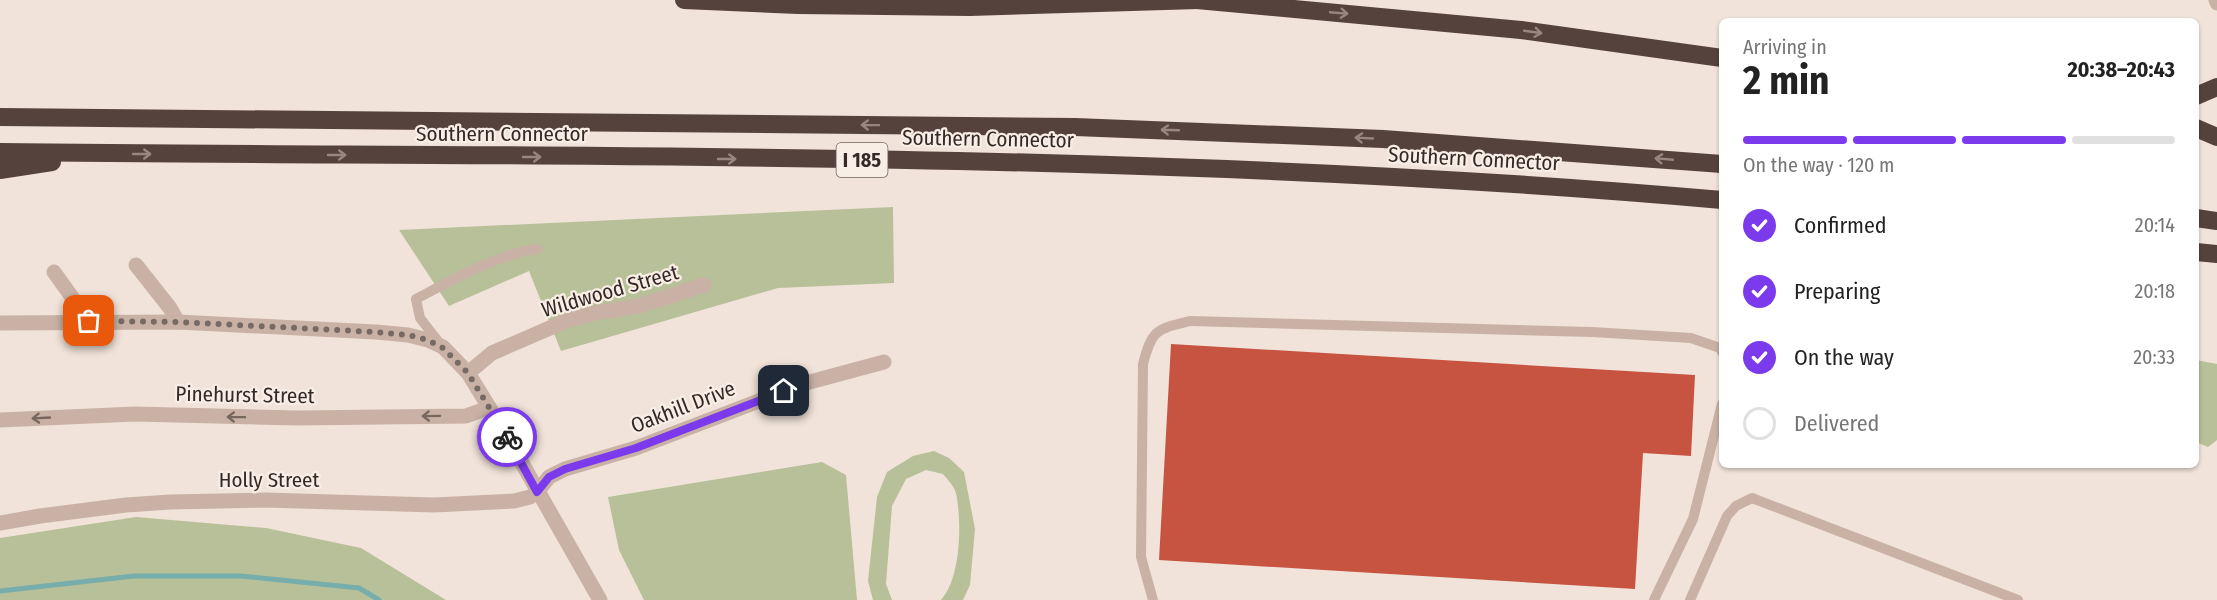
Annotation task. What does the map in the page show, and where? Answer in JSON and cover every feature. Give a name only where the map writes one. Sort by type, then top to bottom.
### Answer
[{"type":"highway","points":[[684,0],[798,5],[970,7],[1197,0],[1521,30],[1719,58]]},
{"type":"highway","points":[[2199,95],[2217,87]]},
{"type":"highway","name":"Southern Connector","points":[[0,117],[1086,128],[1383,139],[1719,164]]},
{"type":"highway","points":[[2199,129],[2217,137]]},
{"type":"highway","name":"Southern Connector","points":[[0,152],[987,161],[1197,166],[1509,182],[1719,200]]},
{"type":"highway","points":[[0,170],[108,153]]},
{"type":"highway","points":[[2199,218],[2217,221]]},
{"type":"highway","points":[[2199,252],[2217,254]]},
{"type":"street","points":[[136,265],[171,308],[178,322]]},
{"type":"street","points":[[54,272],[89,321]]},
{"type":"street","name":"Wildwood Street","points":[[468,373],[492,353],[566,321],[595,312],[639,306],[704,285]]},
{"type":"street","points":[[0,323],[178,322],[408,335],[428,340],[443,348],[468,373],[600,600]]},
{"type":"street","name":"Oakhill Drive","points":[[537,492],[549,477],[565,469],[636,448],[806,383],[885,362]]},
{"type":"street","name":"Pinehurst Street","points":[[0,420],[135,414],[299,418],[466,416],[488,408]]},
{"type":"street","name":"Holly Street","points":[[0,524],[51,514],[170,502],[266,500],[434,505],[514,501],[530,497],[537,492]]},
{"type":"lane","points":[[443,348],[420,318],[416,299],[495,261],[522,251],[538,249]]},
{"type":"lane","points":[[1153,600],[1141,557],[1143,364],[1149,342],[1161,327],[1190,321],[1592,332],[1691,338],[1719,348]]},
{"type":"lane","points":[[1654,600],[1693,519],[1719,416]]},
{"type":"lane","points":[[1690,600],[1728,516],[1736,506],[1752,498],[2018,600]]},
{"type":"green space","points":[[893,207],[894,283],[778,288],[561,351],[529,271],[449,306],[399,230]]},
{"type":"green space","points":[[2199,361],[2217,364],[2217,440],[2208,447],[2199,443]]},
{"type":"green space","points":[[934,451],[949,458],[964,472],[975,529],[970,585],[963,600],[941,600],[953,578],[956,564],[959,534],[958,505],[955,490],[943,474],[926,470],[906,479],[892,506],[886,584],[892,600],[873,600],[868,581],[877,497],[887,472],[913,456]]},
{"type":"green space","points":[[822,462],[846,475],[857,600],[644,600],[619,550],[608,497]]},
{"type":"green space","points":[[136,517],[266,528],[361,548],[446,600],[0,600],[0,538]]},
{"type":"building","points":[[1171,344],[1695,375],[1691,456],[1643,453],[1635,589],[1159,560]]},
{"type":"waterway","points":[[0,591],[134,576],[241,576],[359,588],[379,600]]},
{"type":"way so far","points":[[89,321],[178,322],[376,332],[408,335],[428,340],[443,348],[468,373],[507,437]]},
{"type":"route","points":[[507,437],[537,492],[543,483],[556,472],[636,448],[784,391]]}]
